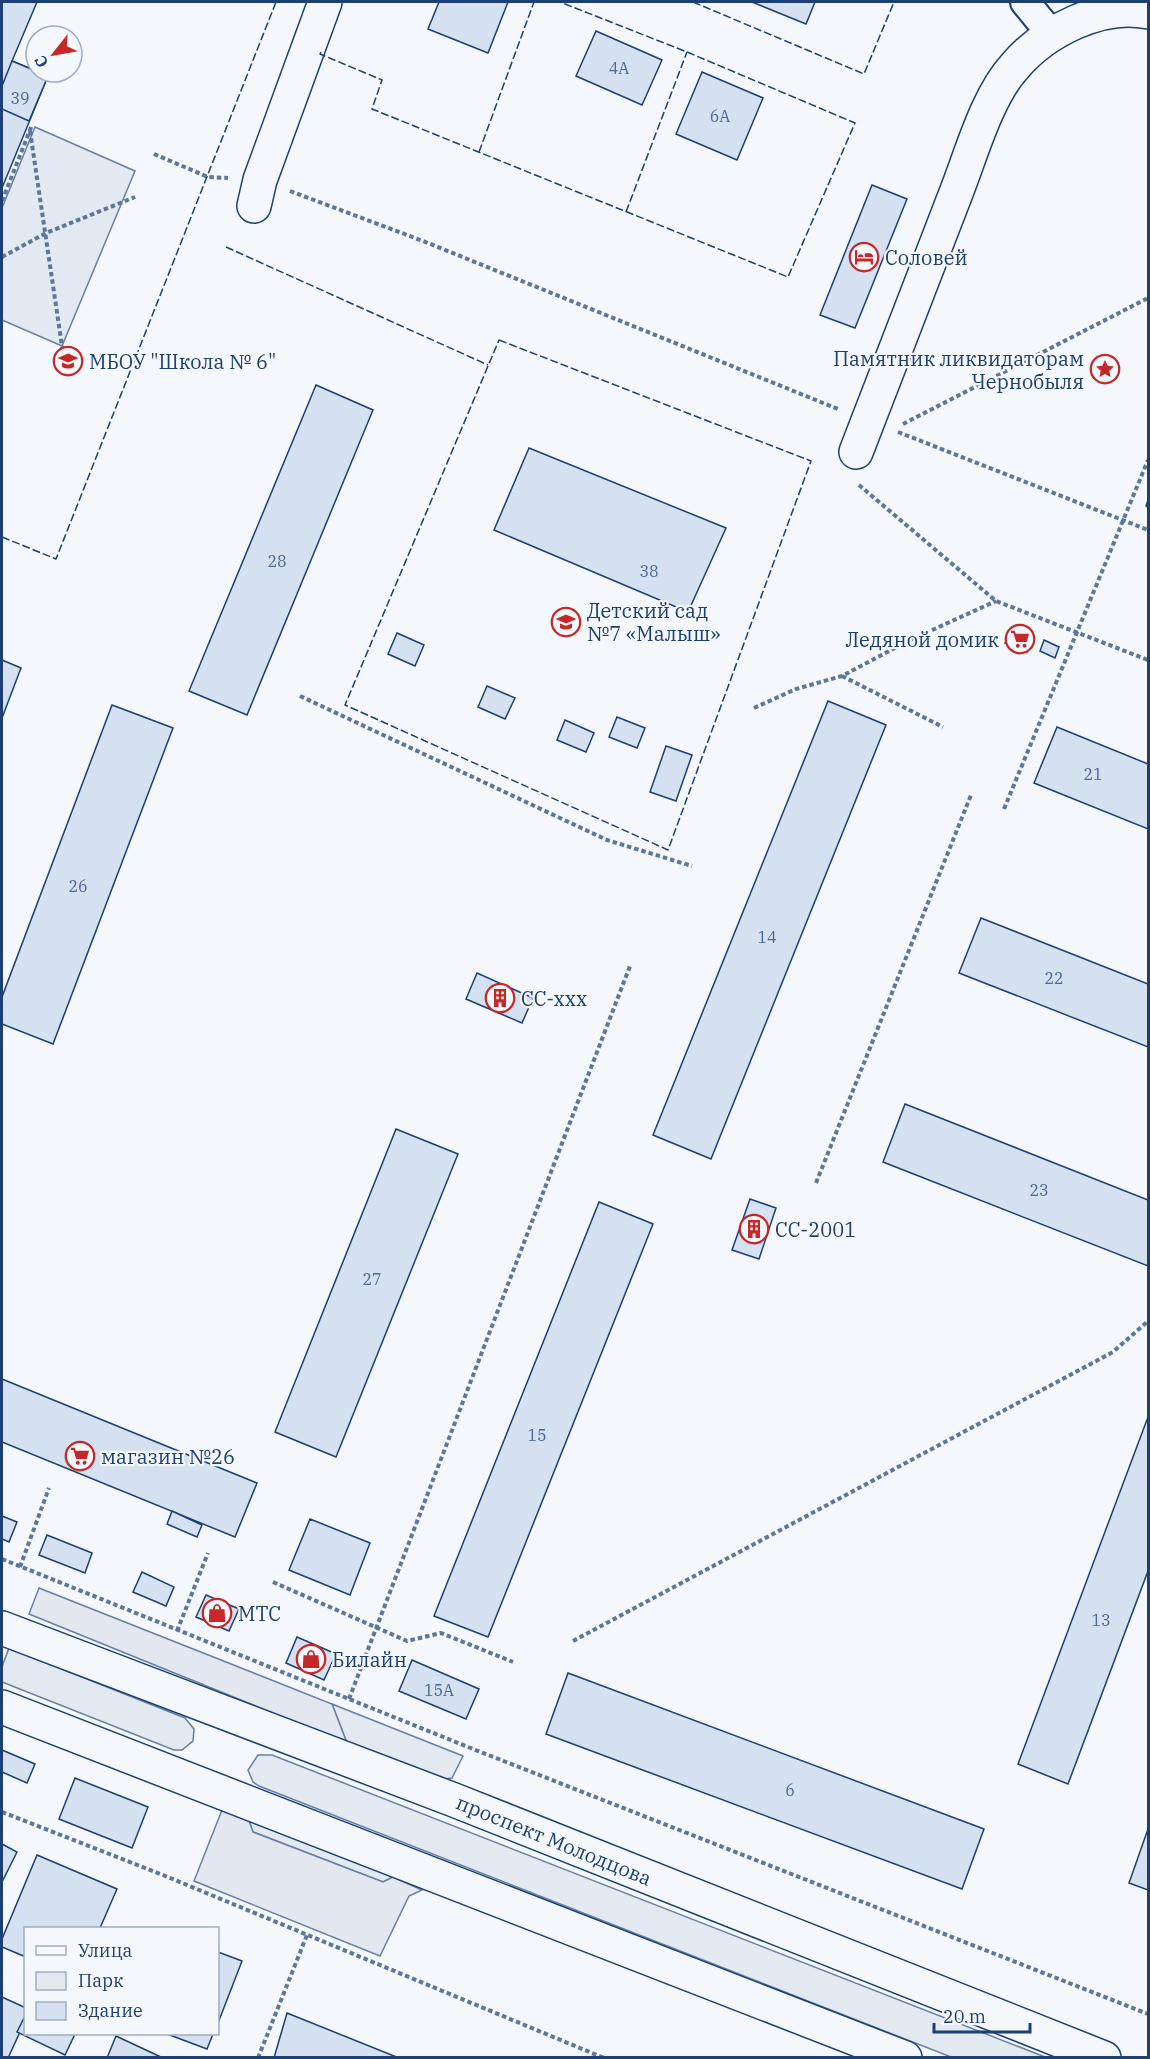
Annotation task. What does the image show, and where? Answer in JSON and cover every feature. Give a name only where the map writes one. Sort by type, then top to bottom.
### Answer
[{"type":"main road","points":[[257,193],[325,2]]},
{"type":"main road","points":[[856,467],[868,421],[990,106],[1001,84],[1015,65],[1052,35],[1093,16],[1118,10],[1149,12]]},
{"type":"main road","name":"проспект Молодцова","points":[[2,1628],[453,1800],[1104,2058]]},
{"type":"main road","points":[[2,1707],[905,2058]]},
{"type":"street","points":[[1025,2],[1052,35]]},
{"type":"path","points":[[2,201],[31,128],[62,346],[66,357]]},
{"type":"path","points":[[154,154],[208,177],[257,193],[423,241],[868,421]]},
{"type":"path","points":[[2,257],[46,233],[135,197]]},
{"type":"path","points":[[1149,298],[892,430],[1149,530]]},
{"type":"path","points":[[1004,809],[1149,460]]},
{"type":"path","points":[[856,467],[996,601],[1149,660]]},
{"type":"path","points":[[754,708],[796,689],[842,676],[908,641],[996,601]]},
{"type":"path","points":[[842,676],[943,727]]},
{"type":"path","points":[[300,696],[607,840],[692,866]]},
{"type":"path","points":[[816,1183],[971,795]]},
{"type":"path","points":[[349,1699],[630,966]]},
{"type":"path","points":[[573,1641],[1113,1352],[1149,1321]]},
{"type":"path","points":[[20,1567],[49,1488]]},
{"type":"path","points":[[177,1631],[208,1553]]},
{"type":"path","points":[[2,1559],[177,1631],[1149,2014]]},
{"type":"path","points":[[273,1582],[407,1641],[441,1633],[513,1662]]},
{"type":"path","points":[[2,1812],[163,1875],[604,2058]]},
{"type":"path","points":[[258,2058],[307,1935]]},
{"type":"green space","points":[[35,127],[135,171],[62,346],[2,320],[2,208]]},
{"type":"green space","points":[[9,1648],[185,1718],[194,1729],[193,1741],[182,1750],[174,1750],[2,1682],[2,1667]]},
{"type":"green space","points":[[332,1704],[463,1756],[452,1778],[439,1780],[347,1743]]},
{"type":"green space","points":[[258,1755],[272,1755],[1045,2057],[951,2057],[259,1786],[253,1782],[248,1770]]},
{"type":"green space","points":[[249,1821],[393,1877],[383,1882],[253,1832]]},
{"type":"shaded area","points":[[39,1588],[332,1704],[347,1743],[29,1614]]},
{"type":"shaded area","points":[[222,1810],[249,1821],[253,1832],[383,1882],[393,1877],[422,1890],[409,1896],[380,1956],[194,1881]]},
{"type":"building","points":[[2,2],[37,2],[28,24],[24,24],[24,33],[12,61],[24,66],[24,84],[45,84],[2,188]]},
{"type":"building","points":[[439,2],[508,2],[488,53],[428,29]]},
{"type":"building","points":[[752,2],[815,2],[806,24]]},
{"type":"building","points":[[596,31],[662,60],[642,105],[576,76]]},
{"type":"building","points":[[12,61],[24,66],[24,84],[45,84],[29,121],[2,109],[2,86]]},
{"type":"building","points":[[702,72],[763,98],[737,160],[676,134]]},
{"type":"building","name":"Соловей","points":[[872,185],[907,199],[855,328],[820,315]]},
{"type":"building","points":[[316,385],[373,410],[247,715],[189,691]]},
{"type":"building","points":[[529,448],[726,528],[688,612],[494,530]]},
{"type":"building","name":"Ледяной домик","points":[[1012,627],[1034,636],[1027,652],[1005,643]]},
{"type":"building","points":[[397,633],[424,645],[415,666],[388,654]]},
{"type":"building","points":[[1044,640],[1059,647],[1055,658],[1040,651]]},
{"type":"building","points":[[2,660],[21,668],[2,718]]},
{"type":"building","points":[[487,686],[515,698],[505,719],[478,707]]},
{"type":"building","points":[[828,701],[886,725],[711,1159],[653,1135]]},
{"type":"building","points":[[112,705],[173,728],[53,1044],[2,1024],[2,997]]},
{"type":"building","points":[[617,717],[645,728],[637,748],[609,737]]},
{"type":"building","points":[[565,720],[594,733],[586,752],[557,740]]},
{"type":"building","points":[[1057,727],[1148,764],[1148,829],[1034,783]]},
{"type":"building","points":[[666,746],[692,755],[676,801],[650,792]]},
{"type":"building","points":[[981,918],[1148,984],[1148,1047],[959,973]]},
{"type":"building","name":"СС-ххх","points":[[477,973],[533,998],[522,1023],[466,999]]},
{"type":"building","points":[[905,1104],[1148,1200],[1148,1266],[883,1162]]},
{"type":"building","points":[[396,1129],[458,1154],[336,1457],[275,1432]]},
{"type":"building","name":"СС-2001","points":[[750,1199],[776,1208],[759,1259],[732,1250]]},
{"type":"building","points":[[599,1202],[653,1224],[488,1637],[434,1616]]},
{"type":"building","points":[[2,1379],[257,1483],[235,1537],[2,1442]]},
{"type":"building","points":[[1148,1417],[1148,1571],[1068,1784],[1018,1764]]},
{"type":"building","points":[[172,1511],[202,1525],[197,1537],[167,1524]]},
{"type":"building","points":[[2,1516],[17,1522],[9,1542],[2,1539]]},
{"type":"building","points":[[310,1519],[370,1543],[350,1595],[289,1570]]},
{"type":"building","points":[[47,1535],[92,1553],[85,1573],[39,1555]]},
{"type":"building","points":[[142,1572],[174,1587],[166,1606],[133,1592]]},
{"type":"building","name":"МТС","points":[[206,1595],[239,1609],[229,1631],[196,1617]]},
{"type":"building","name":"Билайн","points":[[297,1637],[336,1654],[324,1680],[286,1663]]},
{"type":"building","points":[[412,1660],[479,1689],[466,1719],[399,1691]]},
{"type":"building","points":[[568,1673],[984,1829],[962,1889],[546,1734]]},
{"type":"building","points":[[2,1750],[35,1764],[27,1783],[2,1772]]},
{"type":"building","points":[[75,1778],[148,1807],[132,1848],[59,1819]]},
{"type":"building","points":[[1148,1829],[1148,1890],[1129,1883]]},
{"type":"building","points":[[2,1844],[17,1852],[2,1882]]},
{"type":"building","points":[[37,1855],[117,1889],[100,1927],[24,1927],[24,1956],[2,1947],[2,1939]]},
{"type":"building","points":[[219,1952],[242,1961],[219,2020]]},
{"type":"building","points":[[2,1997],[24,2007],[24,2023],[8,2058],[2,2058]]},
{"type":"building","points":[[287,2013],[399,2058],[274,2058]]},
{"type":"building","points":[[24,2018],[24,2035],[75,2035],[65,2055],[17,2032]]},
{"type":"building","points":[[170,2035],[213,2035],[207,2049]]},
{"type":"building","points":[[116,2036],[163,2058],[107,2058]]},
{"type":"fence","points":[[2,537],[56,559],[276,2]]},
{"type":"fence","points":[[479,152],[534,2]]},
{"type":"fence","points":[[321,52],[320,54],[382,80],[372,109],[788,277],[855,123],[687,52],[560,2]]},
{"type":"fence","points":[[693,2],[864,74],[894,2]]},
{"type":"fence","points":[[626,212],[687,52]]},
{"type":"fence","points":[[226,247],[488,365]]},
{"type":"fence","points":[[499,340],[811,461],[668,850],[345,705],[499,340]]},
{"type":"fence","points":[[1148,500],[1146,506],[1148,507]]},
{"type":"place","name":"Соловей","points":[[864,257]]},
{"type":"place","name":"МБОУ \"Школа № 6\"","points":[[68,361]]},
{"type":"place","name":"Памятник ликвидаторам Чернобыля","points":[[1105,369]]},
{"type":"place","name":"Детский сад №7 «Малыш»","points":[[566,622]]},
{"type":"place","name":"Ледяной домик","points":[[1020,639]]},
{"type":"place","name":"СС-ххх","points":[[500,998]]},
{"type":"place","name":"СС-2001","points":[[754,1229]]},
{"type":"place","name":"магазин №26","points":[[80,1456]]},
{"type":"place","name":"МТС","points":[[217,1613]]},
{"type":"place","name":"Билайн","points":[[311,1659]]}]
